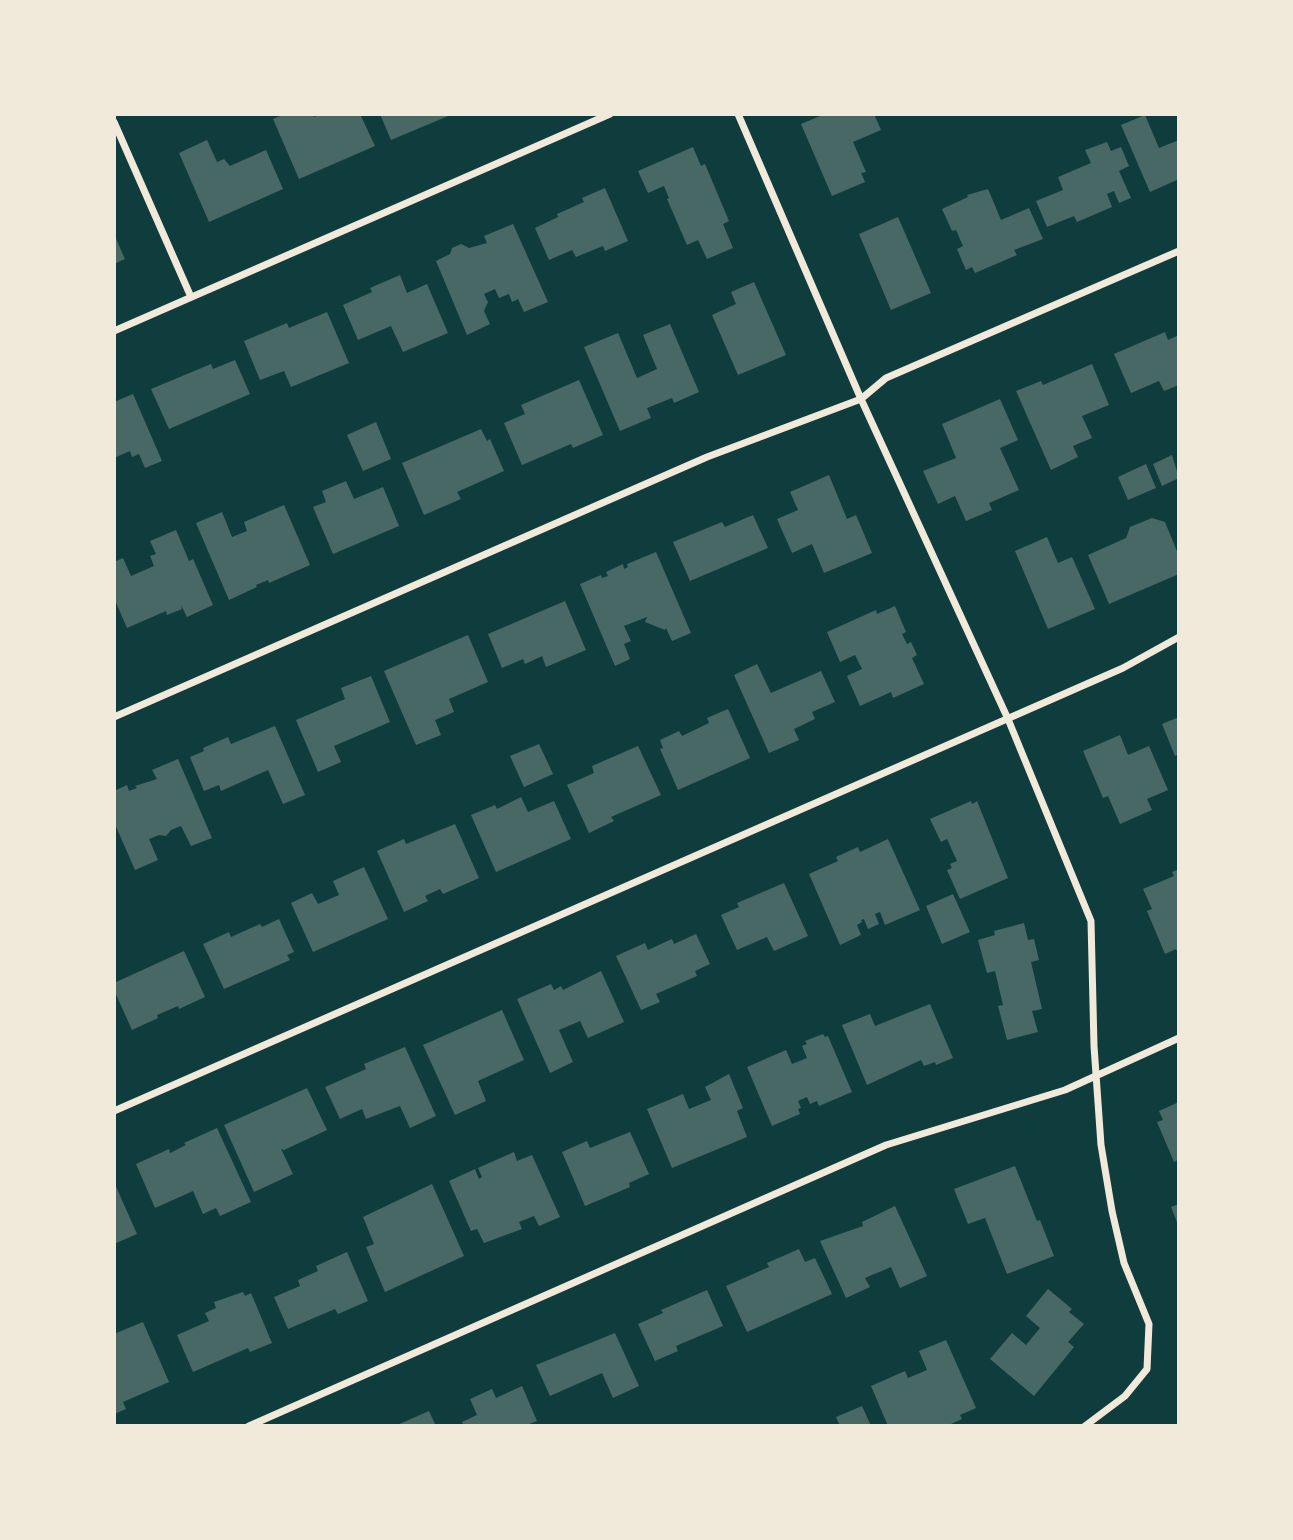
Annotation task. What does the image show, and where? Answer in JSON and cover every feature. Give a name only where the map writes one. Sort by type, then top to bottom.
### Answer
[{"type":"street","points":[[114,331],[610,114]]},
{"type":"street","points":[[738,114],[861,399],[1008,719],[1091,921],[1101,1145],[1124,1263],[1149,1324],[1147,1369],[1125,1396],[1085,1426]]},
{"type":"street","points":[[114,121],[191,297]]},
{"type":"street","points":[[114,717],[707,457],[861,399],[886,378],[1179,251]]},
{"type":"street","points":[[114,1111],[1124,668],[1179,637]]},
{"type":"street","points":[[249,1426],[886,1145],[1065,1090],[1179,1038]]},
{"type":"building","points":[[285,114],[312,114],[314,117],[321,114],[360,114],[375,146],[299,179],[273,119]]},
{"type":"building","points":[[380,114],[453,114],[391,140]]},
{"type":"building","points":[[825,114],[874,114],[881,130],[853,142],[866,172],[861,173],[865,182],[832,196],[801,124]]},
{"type":"building","points":[[1145,115],[1159,148],[1179,140],[1179,179],[1150,192],[1121,125]]},
{"type":"building","points":[[207,140],[217,162],[224,159],[230,166],[266,150],[283,189],[209,222],[179,153]]},
{"type":"building","points":[[1107,142],[1111,151],[1121,147],[1129,166],[1119,171],[1131,198],[1119,203],[1114,191],[1107,194],[1112,207],[1077,222],[1074,216],[1047,227],[1036,201],[1063,190],[1058,177],[1091,163],[1085,150]]},
{"type":"building","points":[[693,147],[701,166],[705,164],[729,221],[723,224],[733,248],[707,259],[698,240],[687,245],[664,186],[648,193],[638,171]]},
{"type":"building","points":[[605,188],[628,241],[605,251],[603,246],[576,257],[572,250],[549,260],[535,228],[584,202],[582,198]]},
{"type":"building","points":[[988,189],[1001,220],[1029,208],[1043,239],[1014,250],[1017,255],[975,273],[972,267],[966,270],[957,249],[963,246],[956,230],[952,231],[942,209],[968,197],[967,195]]},
{"type":"building","points":[[898,217],[931,293],[891,310],[859,234]]},
{"type":"building","points":[[513,224],[548,302],[524,312],[518,299],[512,302],[509,294],[499,298],[495,289],[484,294],[488,302],[484,311],[490,324],[467,335],[436,261],[461,244],[469,248],[487,243],[484,236]]},
{"type":"building","points":[[114,234],[125,259],[114,264]]},
{"type":"building","points":[[400,275],[407,293],[427,284],[448,333],[403,352],[391,326],[358,340],[343,305],[372,292],[370,288]]},
{"type":"building","points":[[754,282],[786,355],[738,375],[712,315],[736,304],[731,292]]},
{"type":"building","points":[[327,312],[349,363],[291,387],[284,371],[260,380],[244,341],[287,323],[289,328]]},
{"type":"building","points":[[670,324],[699,392],[674,403],[672,398],[647,408],[651,418],[620,431],[584,347],[618,333],[637,378],[657,369],[643,335]]},
{"type":"building","points":[[1165,332],[1168,340],[1179,335],[1179,385],[1164,391],[1159,381],[1131,393],[1114,354]]},
{"type":"building","points":[[235,360],[250,394],[169,429],[151,389],[211,364],[213,369]]},
{"type":"building","points":[[1092,364],[1109,405],[1082,416],[1092,438],[1073,446],[1078,457],[1051,470],[1016,391],[1041,381],[1043,385]]},
{"type":"building","points":[[579,380],[603,435],[573,448],[571,444],[522,465],[504,423],[525,414],[521,405]]},
{"type":"building","points":[[133,394],[162,461],[145,468],[139,454],[132,457],[130,451],[114,458],[114,402]]},
{"type":"building","points":[[1000,399],[1018,440],[1000,448],[1019,490],[989,503],[992,510],[966,521],[955,496],[938,504],[923,471],[956,458],[942,424]]},
{"type":"building","points":[[376,422],[391,459],[363,471],[347,435]]},
{"type":"building","points":[[481,429],[487,441],[490,439],[504,471],[457,492],[461,499],[424,515],[402,463]]},
{"type":"building","points":[[1172,455],[1179,478],[1162,486],[1153,464]]},
{"type":"building","points":[[1146,464],[1156,488],[1128,500],[1118,477]]},
{"type":"building","points":[[829,475],[847,519],[856,515],[872,553],[824,573],[812,544],[792,553],[777,519],[798,510],[790,492]]},
{"type":"building","points":[[346,481],[354,499],[383,487],[399,526],[333,554],[313,507],[326,502],[322,491]]},
{"type":"building","points":[[284,505],[310,565],[269,583],[268,580],[256,585],[257,587],[229,600],[196,523],[222,512],[232,537],[247,531],[244,522]]},
{"type":"building","points":[[753,515],[768,548],[690,581],[673,542],[722,522],[725,527]]},
{"type":"building","points":[[1152,518],[1165,522],[1179,556],[1179,574],[1109,604],[1088,555],[1126,538],[1130,527]]},
{"type":"building","points":[[176,530],[189,561],[193,559],[213,605],[187,617],[181,605],[182,609],[167,615],[166,611],[127,628],[114,598],[114,562],[123,558],[131,576],[154,566],[150,556],[156,554],[150,541]]},
{"type":"building","points":[[1047,537],[1058,563],[1072,557],[1095,609],[1048,629],[1015,551]]},
{"type":"building","points":[[656,552],[691,633],[672,641],[666,628],[665,630],[645,622],[647,617],[624,626],[631,641],[624,644],[630,659],[615,666],[580,584],[601,575],[602,578],[608,576],[606,572],[623,564],[624,569],[628,567],[627,564]]},
{"type":"building","points":[[565,601],[586,650],[546,667],[542,656],[525,664],[523,659],[502,668],[488,634]]},
{"type":"building","points":[[895,606],[906,632],[902,634],[907,644],[911,642],[917,655],[912,658],[924,684],[893,698],[891,692],[860,706],[847,676],[862,669],[855,655],[840,662],[827,632],[876,610],[877,614]]},
{"type":"building","points":[[468,635],[488,682],[449,699],[454,712],[435,720],[441,735],[416,745],[384,671]]},
{"type":"building","points":[[757,664],[771,693],[821,671],[835,702],[812,712],[815,719],[794,729],[799,740],[769,753],[734,675]]},
{"type":"building","points":[[371,676],[390,722],[334,746],[341,762],[318,772],[296,720],[345,699],[341,688]]},
{"type":"building","points":[[728,709],[750,758],[678,790],[660,749],[663,748],[660,740],[679,731],[682,736],[709,723],[707,718]]},
{"type":"building","points":[[1179,717],[1179,754],[1175,756],[1162,724]]},
{"type":"building","points":[[275,726],[305,795],[283,804],[268,770],[221,791],[219,785],[204,791],[190,757],[228,737],[231,744]]},
{"type":"building","points":[[1120,735],[1128,755],[1149,746],[1168,790],[1147,799],[1152,810],[1120,824],[1108,796],[1103,798],[1083,751]]},
{"type":"building","points":[[539,744],[553,774],[524,787],[510,756]]},
{"type":"building","points":[[638,746],[661,795],[611,817],[614,821],[589,833],[567,785],[594,773],[592,766]]},
{"type":"building","points":[[178,759],[212,838],[191,846],[181,826],[171,830],[166,836],[159,835],[149,839],[158,860],[135,870],[114,822],[114,791],[127,785],[129,791],[137,788],[135,786],[157,779],[152,770]]},
{"type":"building","points":[[521,797],[528,812],[554,801],[571,839],[496,872],[471,815],[495,805],[497,809]]},
{"type":"building","points":[[971,801],[972,804],[977,801],[1008,878],[960,899],[947,870],[952,868],[950,864],[957,861],[947,839],[941,842],[930,819]]},
{"type":"building","points":[[455,824],[479,878],[443,894],[440,889],[425,896],[428,901],[404,912],[377,851],[404,839],[406,844]]},
{"type":"building","points":[[888,839],[920,910],[885,925],[880,912],[875,914],[879,924],[868,929],[864,919],[861,920],[857,925],[861,935],[840,945],[809,874],[838,861],[836,857],[858,847],[860,852]]},
{"type":"building","points":[[364,867],[388,919],[313,952],[291,903],[312,893],[318,904],[339,895],[333,881]]},
{"type":"building","points":[[1179,869],[1179,956],[1176,949],[1165,954],[1147,911],[1152,909],[1143,889],[1174,876],[1172,872]]},
{"type":"building","points":[[784,883],[808,936],[774,951],[767,937],[737,950],[721,915],[739,907],[737,903]]},
{"type":"building","points":[[953,894],[970,932],[942,944],[926,906]]},
{"type":"building","points":[[279,919],[294,952],[287,955],[290,960],[224,989],[203,944],[229,932],[231,937]]},
{"type":"building","points":[[1024,923],[1028,940],[1034,939],[1039,960],[1031,962],[1042,1009],[1032,1011],[1038,1032],[1007,1040],[998,1006],[1003,1005],[995,971],[987,973],[978,940],[995,935],[994,931]]},
{"type":"building","points":[[696,934],[710,964],[695,971],[697,976],[656,994],[660,1002],[641,1010],[616,956],[645,943],[648,950],[672,939],[674,944]]},
{"type":"building","points":[[184,951],[205,997],[179,1009],[178,1006],[157,1015],[158,1018],[132,1030],[114,990],[114,983]]},
{"type":"building","points":[[601,971],[624,1022],[588,1038],[580,1021],[559,1030],[573,1062],[550,1073],[517,999],[551,984],[554,990],[561,986],[563,990]]},
{"type":"building","points":[[930,1004],[953,1058],[936,1065],[935,1062],[924,1066],[921,1060],[867,1085],[842,1025],[870,1014],[875,1026]]},
{"type":"building","points":[[502,1010],[524,1060],[478,1081],[486,1101],[455,1115],[423,1045]]},
{"type":"building","points":[[823,1034],[828,1036],[852,1092],[819,1106],[817,1101],[810,1104],[807,1097],[798,1101],[800,1114],[772,1126],[747,1067],[786,1050],[792,1064],[807,1058],[802,1046],[807,1044],[805,1041]]},
{"type":"building","points":[[405,1047],[436,1116],[410,1128],[400,1106],[366,1119],[362,1109],[340,1119],[325,1087],[366,1069],[364,1064]]},
{"type":"building","points":[[729,1074],[743,1108],[737,1111],[747,1137],[672,1168],[647,1109],[683,1094],[689,1109],[711,1100],[705,1087]]},
{"type":"building","points":[[307,1088],[327,1130],[281,1149],[293,1174],[254,1192],[224,1125]]},
{"type":"building","points":[[1179,1102],[1179,1159],[1174,1162],[1157,1122],[1163,1120],[1159,1111]]},
{"type":"building","points":[[217,1128],[251,1202],[220,1216],[216,1208],[203,1214],[193,1191],[155,1208],[136,1164],[169,1149],[170,1153],[186,1145],[184,1143]]},
{"type":"building","points":[[630,1132],[649,1174],[629,1183],[630,1187],[585,1206],[562,1152],[587,1141],[590,1148]]},
{"type":"building","points":[[514,1152],[517,1161],[532,1155],[560,1217],[539,1226],[534,1216],[519,1222],[522,1229],[484,1243],[477,1229],[471,1231],[449,1181],[475,1169],[479,1179],[482,1177],[478,1168]]},
{"type":"building","points":[[1015,1166],[1054,1256],[1007,1274],[985,1218],[968,1224],[954,1189]]},
{"type":"building","points":[[114,1182],[137,1234],[114,1244]]},
{"type":"building","points":[[432,1184],[464,1256],[385,1292],[366,1247],[374,1244],[363,1217]]},
{"type":"building","points":[[1179,1204],[1179,1227],[1171,1207]]},
{"type":"building","points":[[895,1206],[927,1276],[900,1288],[891,1267],[865,1278],[870,1287],[846,1298],[820,1241],[863,1226],[862,1222]]},
{"type":"building","points":[[799,1249],[805,1262],[815,1258],[832,1294],[747,1332],[726,1286],[769,1267],[767,1263]]},
{"type":"building","points":[[347,1252],[368,1301],[338,1314],[335,1309],[288,1329],[274,1297],[300,1286],[298,1280],[318,1271],[316,1266]]},
{"type":"building","points":[[1048,1289],[1072,1309],[1069,1312],[1084,1324],[1068,1342],[1074,1347],[1034,1396],[990,1359],[1012,1333],[1026,1345],[1040,1328],[1026,1316]]},
{"type":"building","points":[[707,1290],[723,1326],[676,1346],[678,1351],[655,1361],[638,1324],[663,1313],[661,1310]]},
{"type":"building","points":[[243,1292],[245,1296],[251,1293],[272,1343],[250,1352],[248,1348],[193,1372],[177,1335],[209,1321],[205,1313],[216,1308],[214,1302]]},
{"type":"building","points":[[143,1322],[169,1382],[123,1402],[126,1409],[114,1414],[114,1334]]},
{"type":"building","points":[[615,1333],[639,1386],[613,1398],[602,1373],[550,1396],[536,1365]]},
{"type":"building","points":[[946,1340],[976,1408],[960,1415],[962,1419],[951,1424],[952,1426],[888,1426],[871,1386],[905,1371],[908,1378],[927,1370],[919,1351]]},
{"type":"building","points":[[522,1386],[537,1421],[524,1426],[464,1426],[462,1422],[477,1415],[470,1399],[492,1389],[496,1398]]},
{"type":"building","points":[[862,1406],[871,1426],[840,1426],[836,1417]]},
{"type":"building","points":[[429,1411],[436,1426],[395,1426]]}]
